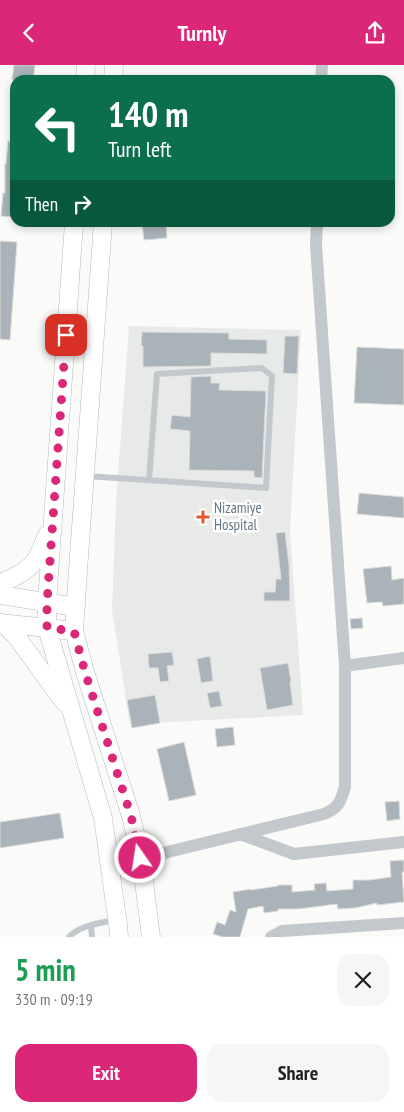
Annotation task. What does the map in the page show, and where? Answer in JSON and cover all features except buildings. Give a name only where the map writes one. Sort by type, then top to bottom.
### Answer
[{"type":"street","points":[[74,227],[52,523],[47,628],[102,818],[118,919],[119,937]]},
{"type":"street","points":[[103,227],[74,631],[85,672],[131,816],[140,858],[151,937]]},
{"type":"street","points":[[110,866],[324,814],[335,809],[340,803],[345,787],[345,666],[316,245],[317,227]]},
{"type":"street","points":[[0,583],[16,577],[37,559],[52,523]]},
{"type":"street","points":[[0,595],[76,607]]},
{"type":"street","points":[[2,623],[74,631]]},
{"type":"street","points":[[2,623],[16,636],[71,712]]},
{"type":"street","points":[[345,666],[404,658]]},
{"type":"street","points":[[240,835],[294,855],[404,843]]},
{"type":"street","points":[[271,937],[282,931],[404,923]]},
{"type":"lane","points":[[84,475],[149,480],[266,488],[272,376],[262,368],[157,374],[149,480]]},
{"type":"lane","points":[[69,937],[73,933],[91,925],[118,919]]},
{"type":"lane","points":[[91,925],[92,937]]},
{"type":"shaded area","name":"Nizamiye Hospital","points":[[129,326],[301,330],[290,531],[303,715],[130,724],[112,610],[116,502]]},
{"type":"place","name":"Nizamiye Hospital","points":[[203,517]]},
{"type":"route","points":[[66,335],[47,603],[47,628],[74,631],[85,672],[131,816],[140,858]]}]
